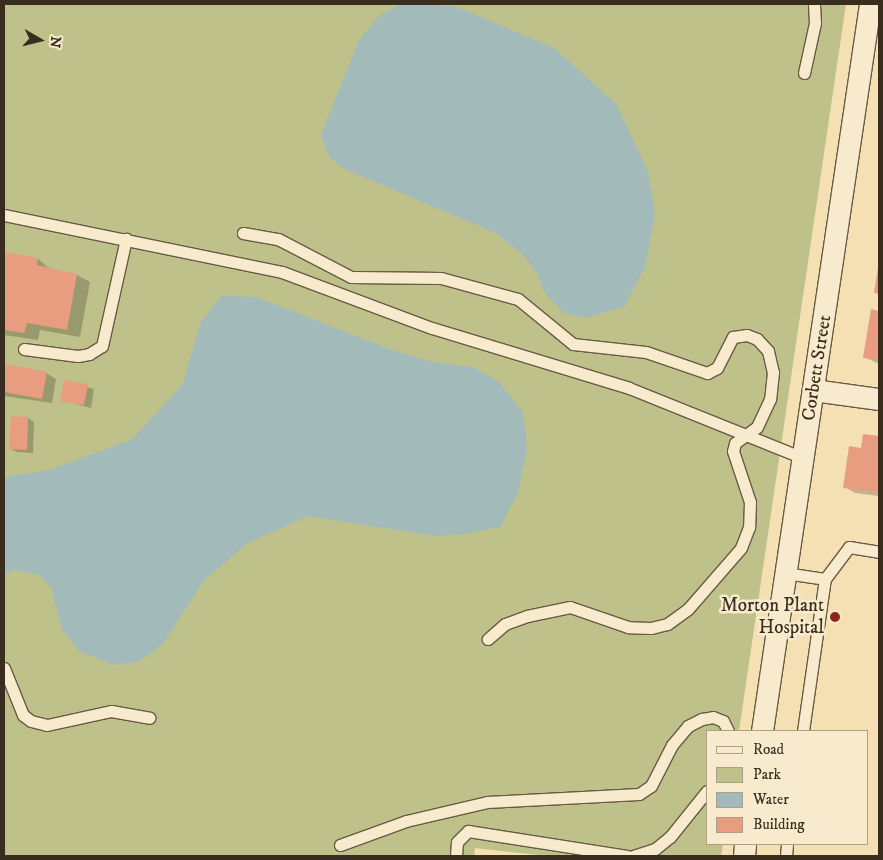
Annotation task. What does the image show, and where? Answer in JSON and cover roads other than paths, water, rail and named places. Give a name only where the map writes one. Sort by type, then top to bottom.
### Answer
[{"type":"street","name":"Corbett Street","points":[[762,730],[870,4]]},
{"type":"street","points":[[814,390],[879,399]]},
{"type":"lane","points":[[804,73],[815,23],[814,4]]},
{"type":"lane","points":[[4,215],[282,272],[432,328],[629,388],[803,458]]},
{"type":"lane","points":[[243,232],[278,240],[351,277],[441,278],[499,293],[530,306],[552,329],[573,344],[646,352],[707,373],[717,368],[733,337],[747,335],[757,339],[768,351],[773,372],[770,399],[756,427],[735,442],[733,451],[750,502],[749,527],[741,548],[688,609],[667,624],[651,628],[628,627],[570,607],[505,624],[488,639]]},
{"type":"lane","points":[[24,349],[78,356],[102,346],[126,239]]},
{"type":"lane","points":[[804,730],[825,579],[849,547],[879,552]]},
{"type":"lane","points":[[786,574],[825,579]]},
{"type":"lane","points":[[4,668],[24,715],[31,722],[47,725],[111,712],[149,718]]},
{"type":"lane","points":[[340,845],[406,821],[488,802],[639,794],[650,786],[672,745],[688,726],[702,718],[713,717],[723,721],[728,730]]},
{"type":"lane","points":[[633,856],[655,849],[670,837],[706,792]]},
{"type":"lane","points":[[456,856],[458,842],[468,831],[627,856]]},
{"type":"water","points":[[401,4],[455,6],[554,48],[616,104],[647,169],[655,212],[645,267],[624,307],[585,318],[564,313],[544,292],[538,274],[523,255],[496,233],[342,168],[328,155],[321,134],[359,40],[379,16]]},
{"type":"water","points":[[221,296],[256,297],[392,350],[433,362],[473,367],[499,382],[523,412],[527,449],[518,493],[500,527],[464,534],[436,536],[308,516],[248,543],[204,580],[163,644],[138,662],[113,665],[79,651],[62,629],[51,588],[39,575],[14,570],[4,575],[4,477],[49,470],[131,440],[183,384],[200,323]]},
{"type":"place","name":"Morton Plant Hospital","points":[[835,617]]}]
